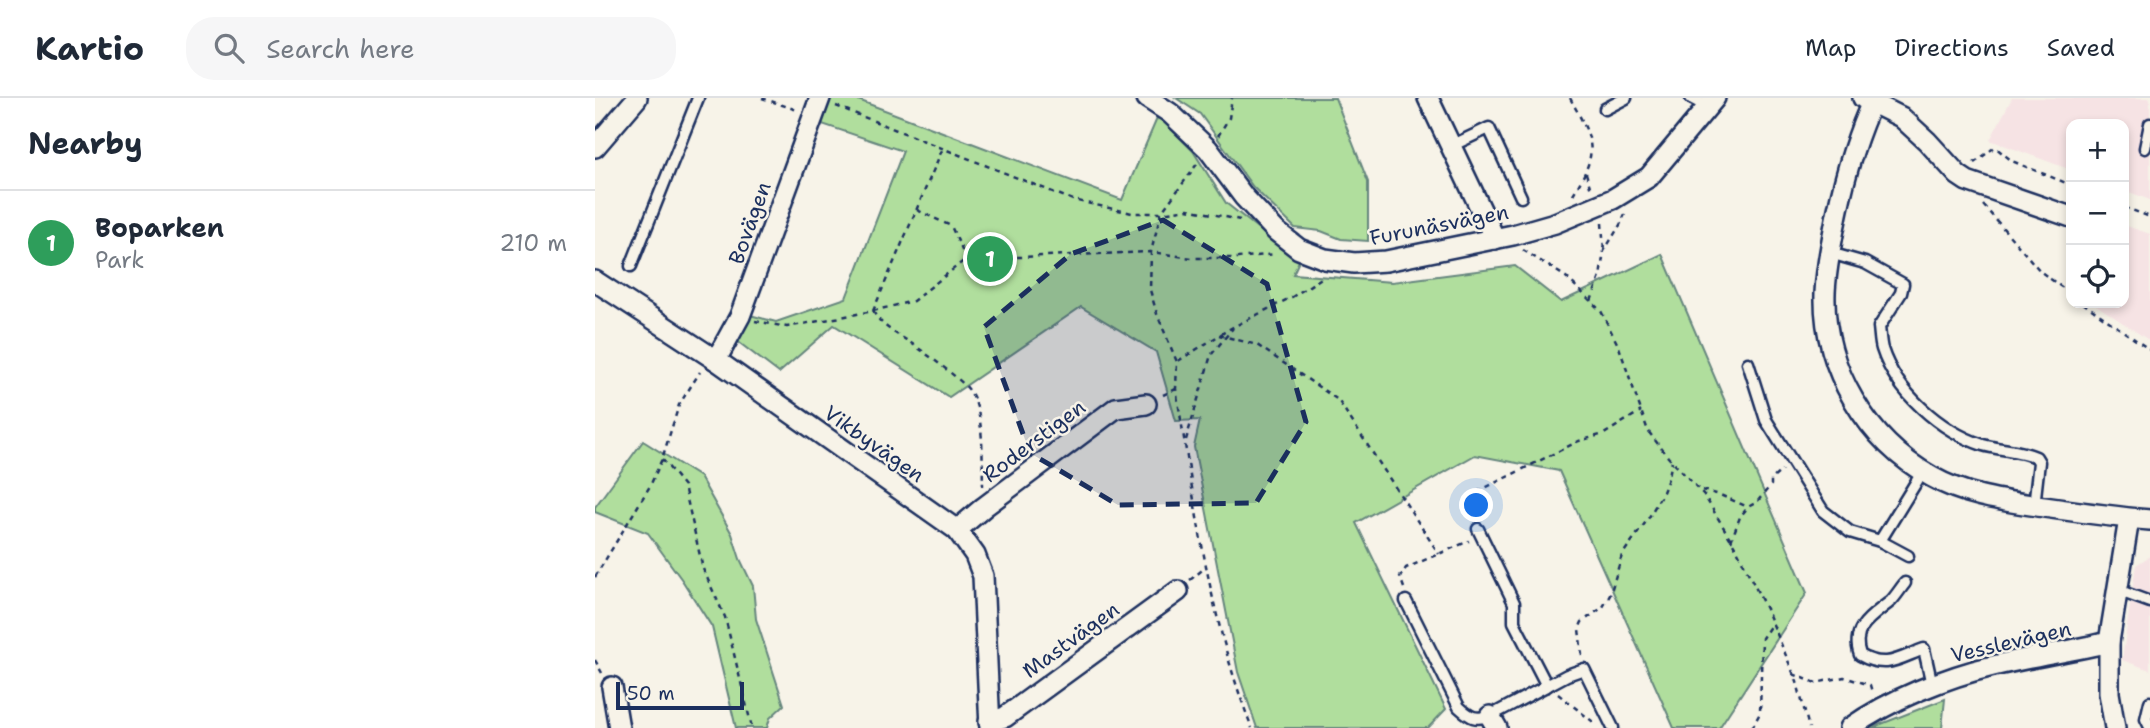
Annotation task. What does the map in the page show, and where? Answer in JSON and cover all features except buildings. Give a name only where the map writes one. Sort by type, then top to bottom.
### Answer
[{"type":"street","points":[[595,147],[636,98]]},
{"type":"street","name":"Furunäsvägen","points":[[1147,98],[1170,113],[1208,149],[1244,197],[1267,222],[1299,249],[1325,259],[1354,263],[1386,261],[1504,237],[1555,223],[1613,199],[1649,177],[1705,101]]},
{"type":"street","points":[[1428,98],[1451,146],[1504,237]]},
{"type":"street","points":[[2066,214],[1963,178],[1901,117],[1869,100],[1842,189],[1825,294],[1830,338],[1841,379],[1875,431],[1902,457],[1943,482],[1977,496],[2150,520]]},
{"type":"street","name":"Bovägen","points":[[713,358],[740,316],[818,104]]},
{"type":"street","name":"Vikbyvägen","points":[[598,291],[713,358],[957,530],[975,555],[983,576],[989,725]]},
{"type":"street","name":"Roderstigen","points":[[957,530],[1116,408],[1146,404]]},
{"type":"street","points":[[2115,728],[2109,693],[2109,642],[2129,519]]},
{"type":"street","name":"Mastvägen","points":[[989,725],[1005,717],[1178,591]]},
{"type":"street","name":"Vesslevägen","points":[[1852,727],[1933,685],[1991,666],[2109,642]]},
{"type":"street","points":[[612,687],[619,728]]},
{"type":"lane","points":[[631,266],[698,98]]},
{"type":"lane","points":[[1605,109],[1626,98]]},
{"type":"lane","points":[[2145,148],[2150,124]]},
{"type":"lane","points":[[1451,146],[1489,128],[1521,197]]},
{"type":"lane","points":[[1830,253],[1865,263],[1903,284],[1901,293],[1879,327],[1882,349],[1894,373],[1929,416],[1975,442],[2036,457],[2039,462],[2035,506]]},
{"type":"lane","points":[[1748,363],[1766,420],[1823,510],[1850,532],[1880,541],[1908,556]]},
{"type":"lane","points":[[1880,541],[1923,471]]},
{"type":"lane","points":[[1478,529],[1514,603],[1514,622],[1547,686]]},
{"type":"lane","points":[[1905,583],[1894,598],[1864,623],[1859,634],[1858,648],[1860,655],[1884,664],[1924,649],[1933,685]]},
{"type":"lane","points":[[2117,590],[2150,602]]},
{"type":"lane","points":[[1406,601],[1459,707],[1471,718],[1494,722],[1547,686],[1584,669],[1613,728]]},
{"type":"lane","points":[[2150,702],[2146,719],[2150,727]]},
{"type":"path","points":[[762,98],[818,104],[1073,200],[1132,213],[1188,209],[1221,214],[1252,223],[1267,222]]},
{"type":"path","points":[[1232,98],[1229,118],[1221,132],[1161,213],[1151,252],[1150,290],[1177,362],[1176,389],[1206,566],[1226,655],[1252,728]]},
{"type":"path","points":[[1555,223],[1582,180],[1591,157],[1590,136],[1570,98]]},
{"type":"path","points":[[2066,183],[2012,161],[1995,147],[1963,178],[2029,259],[2041,272],[2066,290]]},
{"type":"path","points":[[873,311],[943,149]]},
{"type":"path","points":[[1591,301],[1600,277],[1604,251],[1620,225],[1628,205],[1623,193]]},
{"type":"path","points":[[2129,209],[2150,217]]},
{"type":"path","points":[[917,210],[951,226],[965,259]]},
{"type":"path","points":[[1504,237],[1566,277],[1601,311],[1619,347],[1648,430],[1672,461],[1705,495],[1731,541],[1793,674],[1809,728]]},
{"type":"path","points":[[740,316],[768,325],[787,327],[913,301],[965,259],[1151,252],[1192,258],[1238,258],[1299,249]]},
{"type":"path","points":[[1177,362],[1219,335],[1292,298],[1326,275],[1336,260]]},
{"type":"path","points":[[2090,308],[2150,350]]},
{"type":"path","points":[[873,311],[879,323],[917,347],[968,388],[979,424],[984,507]]},
{"type":"path","points":[[1185,443],[1211,355],[1234,327]]},
{"type":"path","points":[[1219,335],[1257,345],[1338,400],[1439,554]]},
{"type":"path","points":[[595,577],[650,486],[679,405],[713,358]]},
{"type":"path","points":[[1405,590],[1400,577],[1406,568],[1473,539],[1478,529],[1471,495],[1579,441],[1604,434],[1641,411]]},
{"type":"path","points":[[662,458],[684,486],[703,569],[725,617],[753,728]]},
{"type":"path","points":[[1584,669],[1579,629],[1582,622],[1603,607],[1610,595],[1622,555],[1648,519],[1663,492],[1672,461]]},
{"type":"path","points":[[1731,541],[1740,517],[1757,502],[1771,485],[1775,475],[1794,463]]},
{"type":"path","points":[[1699,489],[1748,508]]},
{"type":"path","points":[[1752,728],[1760,713],[1762,638],[1772,624]]},
{"type":"path","points":[[1793,674],[1816,683],[1844,677],[1870,685],[1879,711]]},
{"type":"path","points":[[1547,686],[1600,728]]},
{"type":"highlighted area","points":[[1163,220],[1267,284],[1306,422],[1256,503],[1118,505],[1030,453],[984,327],[1071,254]]},
{"type":"shaded area","points":[[2012,98],[2150,98],[2150,200],[2129,192],[2129,119],[2066,119],[2066,168],[1990,140]]},
{"type":"shaded area","points":[[2129,227],[2150,234],[2150,341],[2100,308],[2129,308]]},
{"type":"shaded area","points":[[2150,556],[2150,670],[2122,660],[2136,565]]},
{"type":"green space","points":[[829,98],[853,98],[1122,200],[1158,116],[1193,151],[1226,203],[1299,261],[1293,274],[1392,282],[1515,266],[1561,302],[1662,254],[1807,593],[1719,728],[1674,728],[1559,471],[1475,455],[1356,523],[1446,709],[1428,728],[1257,728],[1238,672],[1194,447],[1200,420],[1176,421],[1156,352],[1081,307],[949,397],[834,325],[779,373],[737,341],[750,315],[776,322],[846,298],[903,151],[819,123]]},
{"type":"green space","points":[[1176,98],[1335,98],[1368,182],[1368,241],[1341,239],[1321,231],[1295,228],[1253,187],[1200,114]]},
{"type":"green space","points":[[643,441],[700,477],[732,534],[753,586],[756,619],[784,705],[770,718],[767,728],[736,728],[712,627],[648,533],[595,512],[595,507]]},
{"type":"green space","points":[[1945,699],[1942,728],[1871,728]]},
{"type":"place","name":"Boparken","points":[[990,259]]}]
